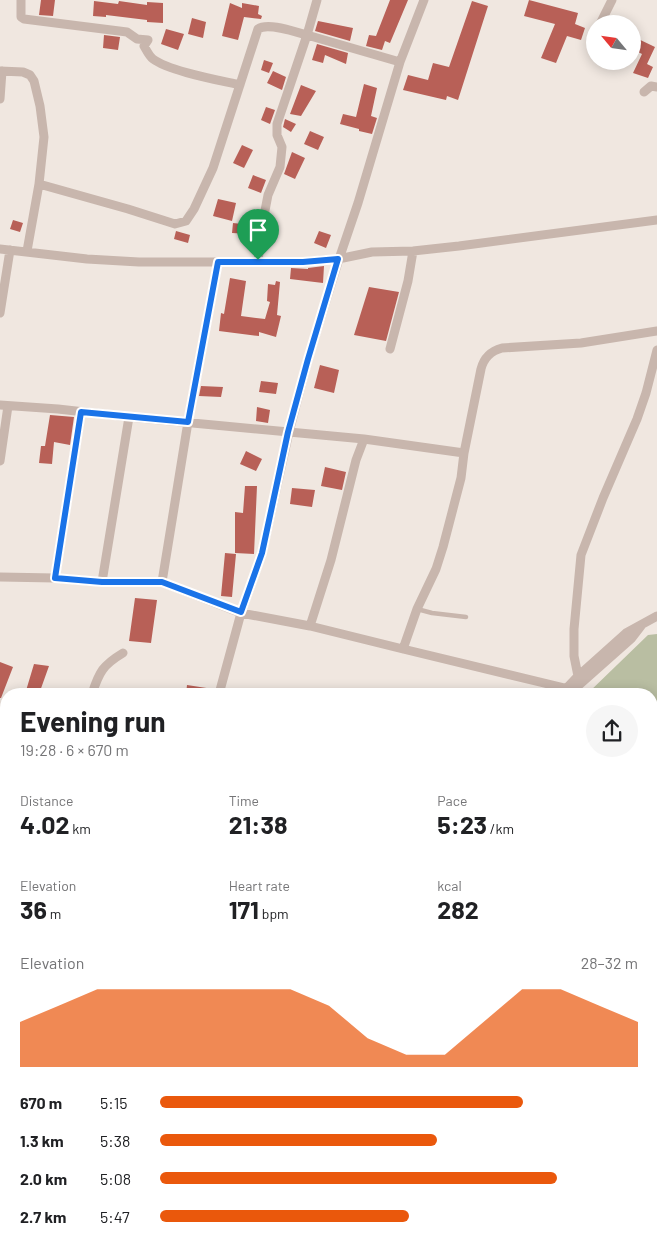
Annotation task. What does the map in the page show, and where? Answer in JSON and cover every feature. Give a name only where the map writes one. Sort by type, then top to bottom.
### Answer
[{"type":"street","points":[[21,0],[21,17],[24,19],[80,28],[127,32],[136,39],[148,40],[144,46],[151,58],[157,62],[173,68],[240,85]]},
{"type":"street","points":[[258,260],[268,195],[280,167],[282,147],[277,135],[277,124],[317,0]]},
{"type":"street","points":[[221,688],[241,612],[262,553],[288,432],[308,359],[338,259],[364,184],[400,62],[424,0]]},
{"type":"street","points":[[604,15],[612,0]]},
{"type":"street","points":[[39,184],[175,224],[186,222],[205,186],[258,29],[262,26],[307,35],[400,62]]},
{"type":"street","points":[[0,99],[1,71],[23,72],[30,75],[34,81],[44,136],[39,184],[27,251]]},
{"type":"street","points":[[644,92],[651,86],[657,87]]},
{"type":"street","points":[[0,248],[99,260],[139,262],[258,260],[303,262],[338,259],[372,252],[413,251],[657,220]]},
{"type":"street","points":[[0,313],[10,250]]},
{"type":"street","points":[[390,350],[408,281],[413,251]]},
{"type":"street","points":[[162,582],[188,422],[218,262]]},
{"type":"street","points":[[403,649],[417,609],[436,569],[448,531],[461,478],[464,453],[481,369],[486,357],[494,350],[502,348],[581,343],[657,331]]},
{"type":"street","points":[[580,679],[574,656],[574,629],[581,555],[637,419],[657,350]]},
{"type":"street","points":[[0,461],[4,406],[364,439],[464,453]]},
{"type":"street","points":[[55,578],[81,412]]},
{"type":"street","points":[[102,582],[129,417]]},
{"type":"street","points":[[310,626],[331,560],[356,460],[364,439]]},
{"type":"street","points":[[0,577],[55,578],[102,582],[162,582],[241,612],[310,626],[552,688]]},
{"type":"street","points":[[571,688],[626,633],[657,616]]},
{"type":"street","points":[[94,688],[102,668],[109,661],[123,653]]},
{"type":"lane","points":[[417,609],[432,614],[466,618]]},
{"type":"green space","points":[[657,634],[657,688],[593,688],[648,635]]},
{"type":"building","points":[[41,0],[55,0],[53,16],[39,15]]},
{"type":"building","points":[[390,0],[408,0],[390,43],[385,41],[382,50],[366,46],[369,35],[376,36]]},
{"type":"building","points":[[529,0],[578,13],[575,24],[585,28],[581,40],[567,36],[556,63],[541,58],[555,24],[524,16]]},
{"type":"building","points":[[94,1],[118,4],[119,1],[147,5],[147,2],[163,3],[163,23],[106,15],[106,17],[93,16]]},
{"type":"building","points":[[472,1],[488,6],[458,100],[447,96],[446,100],[403,90],[408,75],[428,80],[433,63],[449,67]]},
{"type":"building","points":[[230,3],[242,8],[242,3],[259,6],[258,14],[262,16],[261,19],[244,17],[238,40],[222,36]]},
{"type":"building","points":[[192,18],[206,22],[203,38],[188,34]]},
{"type":"building","points":[[318,21],[353,28],[350,41],[315,31]]},
{"type":"building","points":[[166,29],[184,34],[178,50],[161,44]]},
{"type":"building","points":[[104,35],[120,37],[118,50],[103,48]]},
{"type":"building","points":[[641,40],[655,47],[647,64],[653,67],[648,78],[633,73],[634,70],[641,70]]},
{"type":"building","points":[[317,44],[348,53],[346,64],[325,55],[323,63],[312,60]]},
{"type":"building","points":[[264,60],[273,63],[269,73],[261,70]]},
{"type":"building","points":[[273,71],[286,77],[282,90],[267,83]]},
{"type":"building","points":[[364,84],[377,88],[371,116],[377,118],[372,134],[340,124],[343,114],[356,117]]},
{"type":"building","points":[[301,85],[316,91],[301,116],[290,114]]},
{"type":"building","points":[[266,107],[275,110],[270,124],[261,120]]},
{"type":"building","points":[[285,119],[296,124],[291,132],[283,127]]},
{"type":"building","points":[[310,131],[324,137],[318,150],[304,144]]},
{"type":"building","points":[[242,145],[253,150],[244,168],[233,163]]},
{"type":"building","points":[[292,152],[305,158],[295,179],[284,174]]},
{"type":"building","points":[[253,175],[266,180],[261,193],[248,188]]},
{"type":"building","points":[[218,199],[236,203],[232,221],[213,216]]},
{"type":"building","points":[[13,220],[23,223],[20,232],[10,229]]},
{"type":"building","points":[[233,223],[251,225],[250,234],[232,233]]},
{"type":"building","points":[[176,231],[190,235],[188,243],[174,239]]},
{"type":"building","points":[[319,231],[331,235],[326,248],[314,243]]},
{"type":"building","points":[[324,266],[323,283],[290,279],[291,268],[308,269]]},
{"type":"building","points":[[230,278],[246,281],[241,316],[265,319],[270,302],[267,301],[268,284],[275,285],[276,281],[280,282],[277,315],[281,316],[276,337],[259,332],[259,336],[219,331],[221,313],[224,314]]},
{"type":"building","points":[[369,287],[399,292],[386,341],[354,335]]},
{"type":"building","points":[[320,365],[339,370],[334,393],[314,388]]},
{"type":"building","points":[[261,381],[278,383],[276,394],[259,392]]},
{"type":"building","points":[[201,386],[223,387],[221,397],[199,396]]},
{"type":"building","points":[[257,407],[270,410],[268,423],[256,421]]},
{"type":"building","points":[[50,415],[74,417],[70,445],[54,442],[52,464],[39,463],[41,446],[45,446]]},
{"type":"building","points":[[246,451],[262,459],[256,471],[240,464]]},
{"type":"building","points":[[325,467],[346,472],[342,490],[321,486]]},
{"type":"building","points":[[245,486],[257,486],[254,554],[235,553],[235,512],[243,513]]},
{"type":"building","points":[[292,488],[315,490],[312,507],[290,504]]},
{"type":"building","points":[[225,553],[236,554],[232,597],[221,596]]},
{"type":"building","points":[[135,598],[157,600],[151,643],[129,641]]},
{"type":"building","points":[[0,662],[13,667],[5,688],[0,688]]},
{"type":"building","points":[[34,664],[49,666],[41,688],[27,688]]},
{"type":"building","points":[[187,685],[206,688],[187,688]]},
{"type":"route","points":[[338,259],[288,432],[262,553],[241,612],[162,582],[102,582],[55,578],[81,412],[188,422],[218,262],[258,260],[303,262],[338,259]]}]
